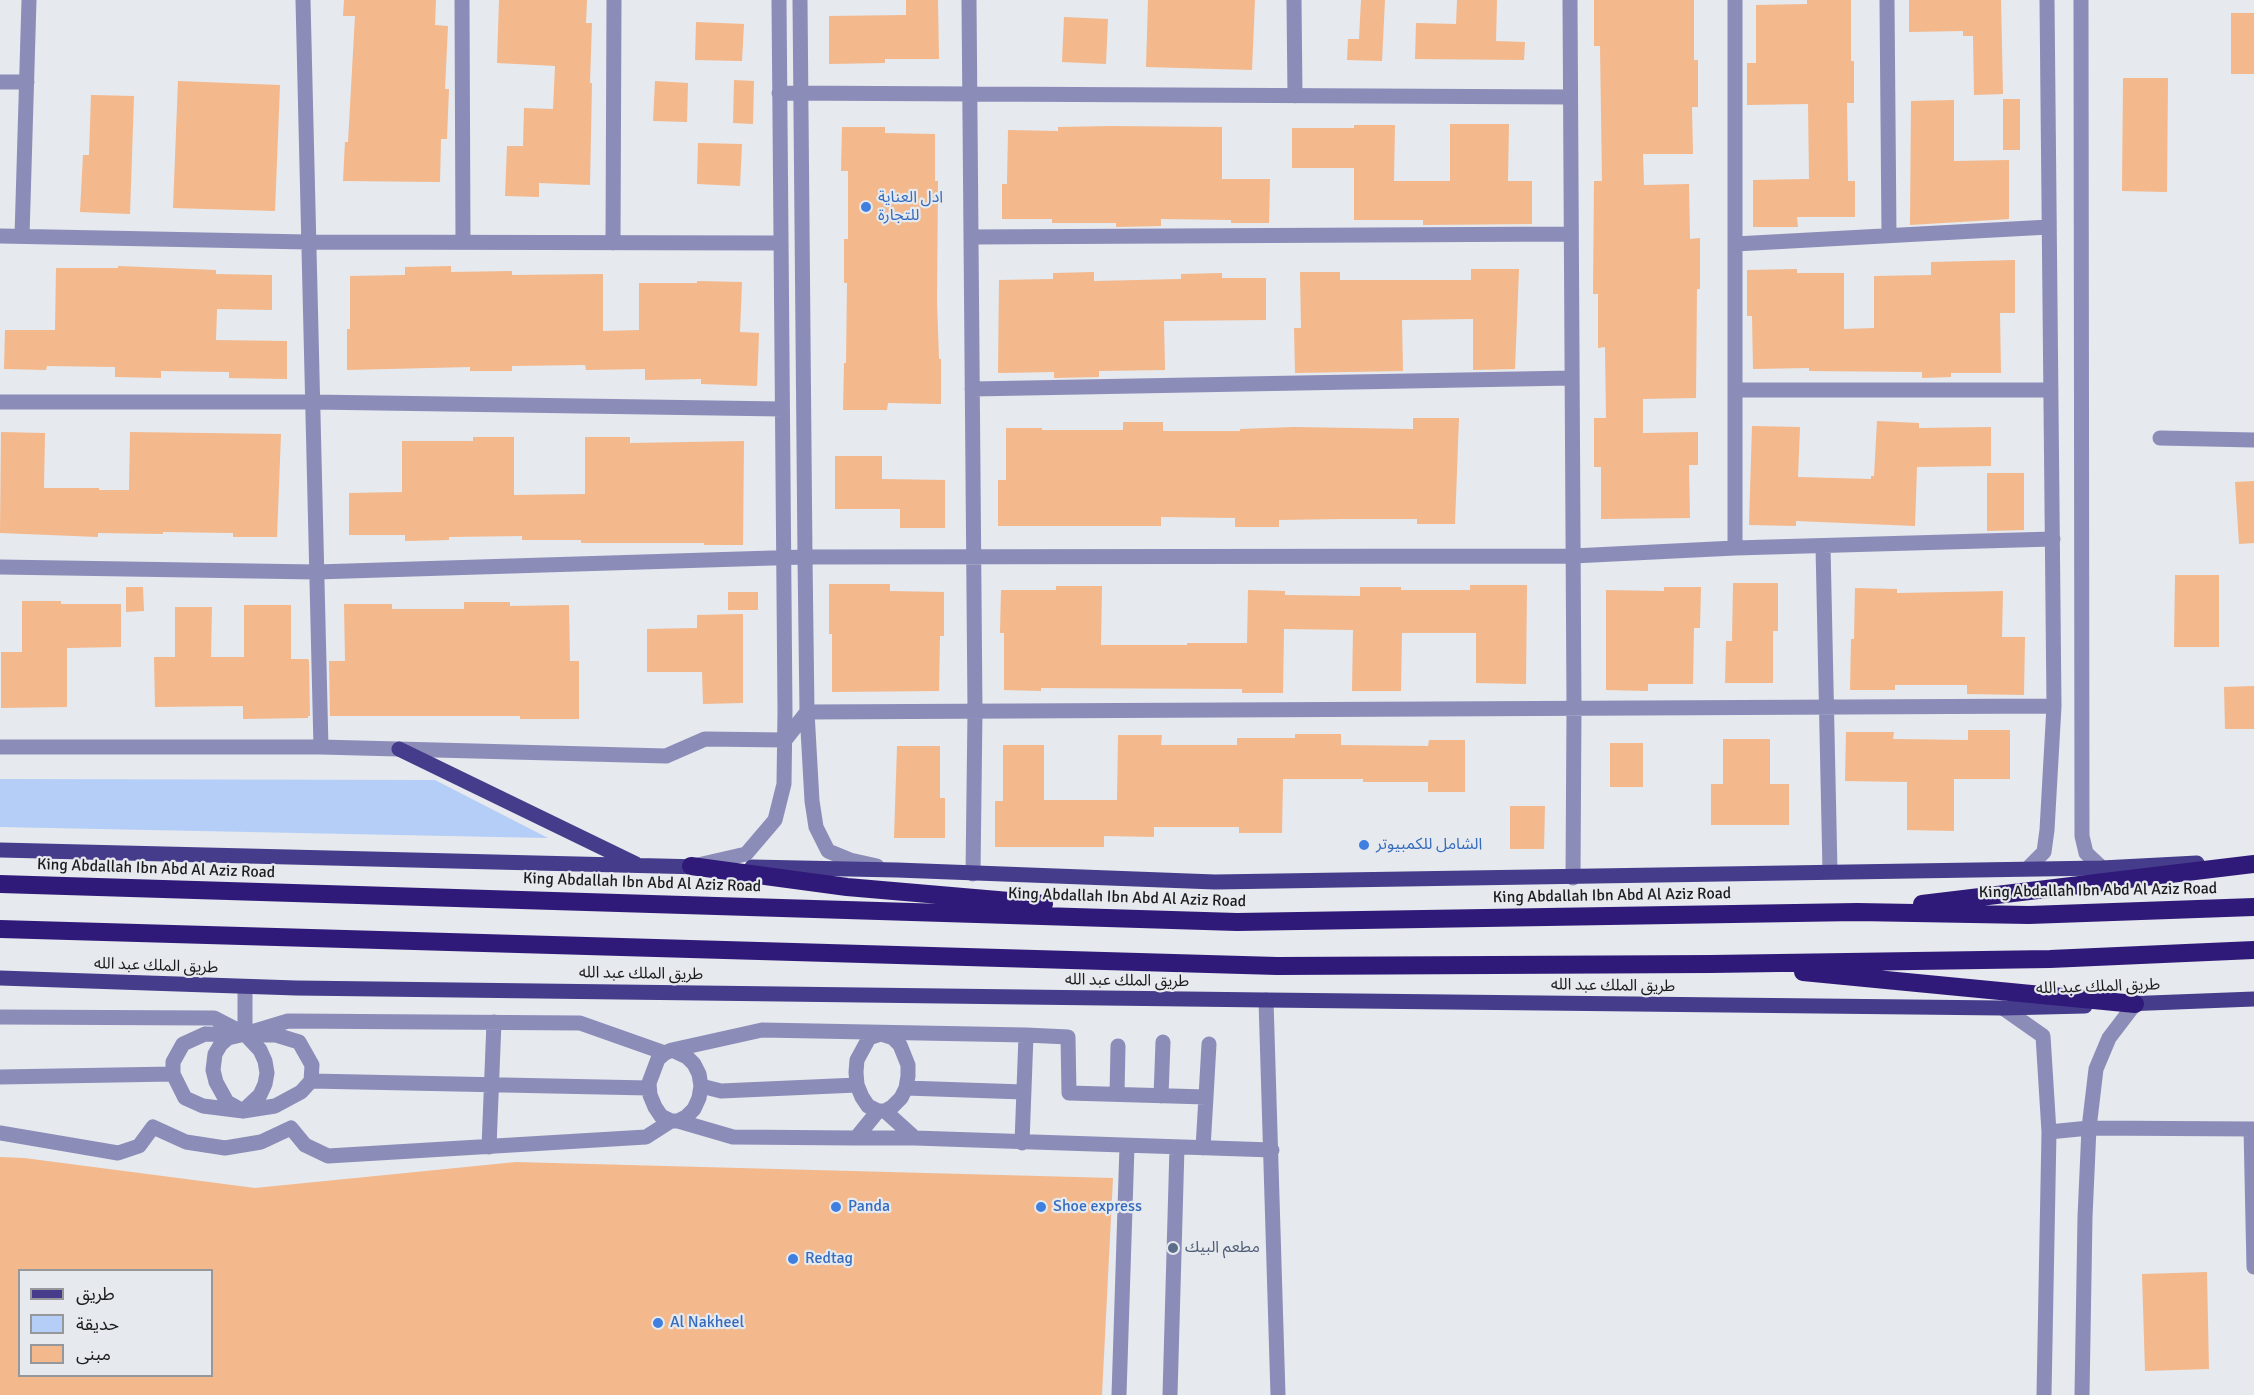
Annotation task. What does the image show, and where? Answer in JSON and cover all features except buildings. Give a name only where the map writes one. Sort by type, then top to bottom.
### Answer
[{"type":"highway","points":[[1857,912],[2254,862]]},
{"type":"highway","points":[[691,866],[847,887],[1238,922]]},
{"type":"highway","name":"King Abdallah Ibn Abd Al Aziz Road","points":[[0,884],[1238,922],[1857,912],[2028,915],[2254,907]]},
{"type":"highway","points":[[0,929],[1277,966],[1711,964],[2050,959],[2254,950]]},
{"type":"highway","points":[[1711,964],[2135,1004]]},
{"type":"main road","points":[[399,749],[641,866]]},
{"type":"main road","points":[[0,850],[897,870],[1215,882],[2102,868],[2254,862]]},
{"type":"main road","name":"طريق الملك عبد الله","points":[[0,978],[245,987],[2003,1008],[2254,999]]},
{"type":"street","points":[[22,236],[30,0]]},
{"type":"street","points":[[303,0],[321,747]]},
{"type":"street","points":[[462,0],[463,242]]},
{"type":"street","points":[[613,243],[614,0]]},
{"type":"street","points":[[691,866],[746,854],[776,820],[784,784],[778,0]]},
{"type":"street","points":[[800,0],[807,712],[812,801],[816,827],[828,851],[850,860],[897,870]]},
{"type":"street","points":[[969,0],[975,711],[973,874]]},
{"type":"street","points":[[1294,0],[1295,96]]},
{"type":"street","points":[[1570,0],[1573,878]]},
{"type":"street","points":[[1735,0],[1735,548]]},
{"type":"street","points":[[1887,0],[1889,235]]},
{"type":"street","points":[[2028,868],[2044,852],[2054,706],[2047,0]]},
{"type":"street","points":[[2081,0],[2082,836],[2086,853],[2102,868]]},
{"type":"street","points":[[0,82],[27,82]]},
{"type":"street","points":[[779,93],[1570,97]]},
{"type":"street","points":[[1735,244],[2049,227]]},
{"type":"street","points":[[971,237],[1571,234]]},
{"type":"street","points":[[0,236],[308,242],[781,243]]},
{"type":"street","points":[[972,389],[1572,378]]},
{"type":"street","points":[[1735,390],[2051,390]]},
{"type":"street","points":[[0,402],[312,402],[782,409]]},
{"type":"street","points":[[2160,438],[2254,440]]},
{"type":"street","points":[[0,567],[316,572],[805,557],[1573,556],[1735,548],[2053,539]]},
{"type":"street","points":[[1823,546],[1830,872]]},
{"type":"street","points":[[807,712],[2054,706]]},
{"type":"street","points":[[785,740],[807,712]]},
{"type":"street","points":[[0,747],[321,747],[666,756],[705,739],[785,740]]},
{"type":"street","points":[[245,987],[245,1034]]},
{"type":"street","points":[[1266,1000],[1278,1395]]},
{"type":"street","points":[[2082,1395],[2085,1217],[2089,1128],[2096,1069],[2109,1038],[2135,1004]]},
{"type":"street","points":[[2003,1008],[2043,1036],[2049,1132],[2044,1395]]},
{"type":"street","points":[[0,1017],[214,1018],[245,1034],[260,1050],[265,1061],[267,1073],[265,1084],[260,1095],[243,1110]]},
{"type":"street","points":[[0,1133],[118,1153],[139,1146],[153,1127],[186,1142],[225,1148],[261,1143],[291,1128],[305,1145],[328,1156],[645,1137],[694,1109],[701,1086],[699,1074],[687,1057],[579,1023],[288,1021],[228,1038],[215,1054],[213,1070],[219,1087],[227,1102],[243,1110]]},
{"type":"street","points":[[489,1147],[494,1022]]},
{"type":"street","points":[[1206,1097],[1069,1092],[1068,1037],[762,1030],[669,1051],[658,1059],[652,1070],[650,1088],[650,1095],[661,1116],[733,1137],[915,1138],[1272,1150]]},
{"type":"street","points":[[204,1034],[245,1034],[276,1035],[299,1042],[312,1065],[311,1081],[302,1092],[275,1106],[243,1110],[202,1106],[185,1098],[173,1074],[173,1062],[183,1044],[204,1034]]},
{"type":"street","points":[[856,1138],[881,1111],[901,1098],[906,1088],[908,1065],[904,1053],[893,1038],[881,1034],[869,1038],[857,1060],[857,1085],[868,1106],[881,1111],[915,1138]]},
{"type":"street","points":[[1022,1143],[1026,1035]]},
{"type":"street","points":[[1161,1096],[1163,1042]]},
{"type":"street","points":[[1203,1148],[1209,1044]]},
{"type":"street","points":[[1116,1094],[1119,1046]]},
{"type":"street","points":[[0,1077],[173,1074]]},
{"type":"street","points":[[311,1081],[650,1088]]},
{"type":"street","points":[[701,1086],[721,1091],[857,1085]]},
{"type":"street","points":[[906,1088],[1024,1092]]},
{"type":"street","points":[[2049,1132],[2089,1128],[2252,1129],[2254,1267]]},
{"type":"street","points":[[1119,1395],[1127,1146]]},
{"type":"street","points":[[1170,1395],[1177,1147]]},
{"type":"green space","points":[[0,779],[435,780],[548,838],[0,827]]},
{"type":"place","name":"ادل العناية للتجارة","points":[[866,207]]},
{"type":"place","name":"الشامل للكمبيوتر","points":[[1364,845]]},
{"type":"place","name":"Panda","points":[[836,1207]]},
{"type":"place","name":"Shoe express","points":[[1041,1207]]},
{"type":"place","name":"مطعم البيك","points":[[1173,1248]]},
{"type":"place","name":"Redtag","points":[[793,1259]]},
{"type":"place","name":"Al Nakheel","points":[[658,1323]]}]
